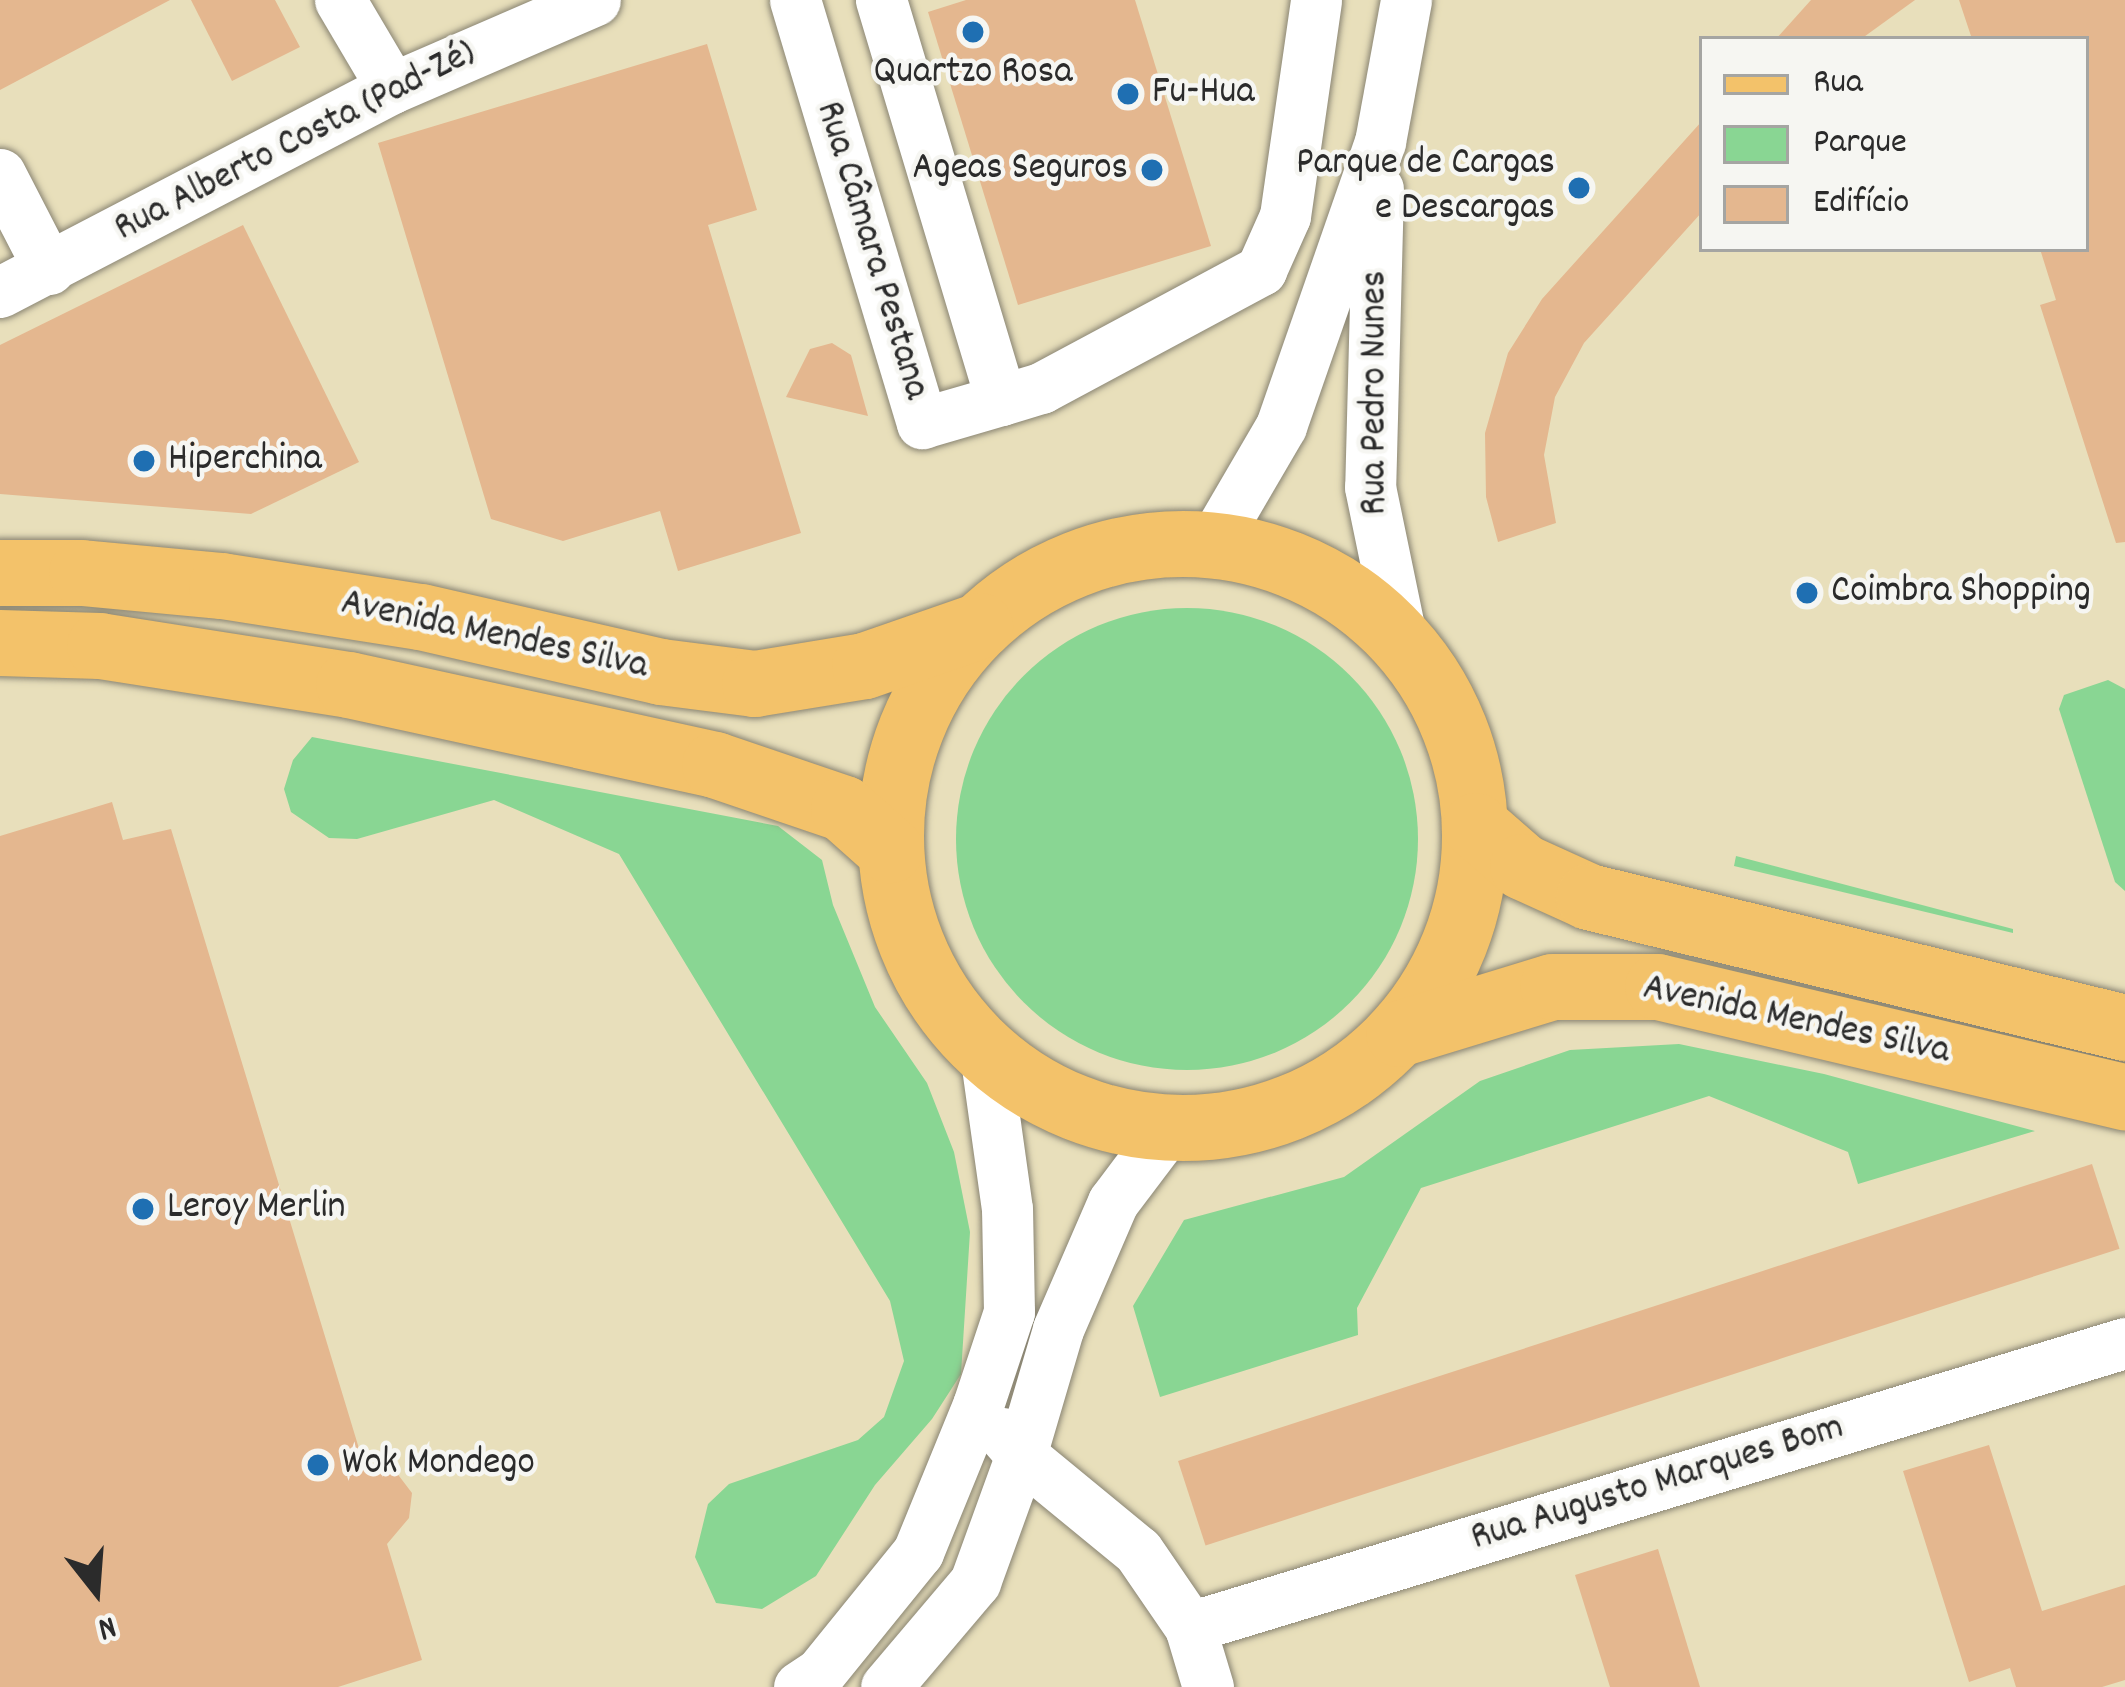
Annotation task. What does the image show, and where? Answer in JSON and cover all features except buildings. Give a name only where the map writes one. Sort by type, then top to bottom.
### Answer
[{"type":"main road","points":[[1149,546],[1211,546],[1264,555],[1316,575],[1362,604],[1402,641],[1441,696],[1457,738],[1476,826],[1468,902],[1442,972],[1399,1034],[1352,1078],[1295,1108],[1232,1124],[1168,1129],[1070,1106],[985,1053],[946,1010],[917,961],[898,907],[890,850],[894,788],[910,728],[940,673],[980,626],[1031,586],[1090,560],[1149,546]]},
{"type":"main road","name":"Avenida Mendes Silva","points":[[0,573],[82,573],[222,586],[498,632],[682,676],[755,684],[865,666],[980,626]]},
{"type":"main road","name":"Avenida Mendes Silva","points":[[0,643],[100,646],[349,685],[715,765],[844,809],[890,850]]},
{"type":"main road","name":"Avenida Mendes Silva","points":[[1476,826],[1523,867],[1589,897],[2125,1028]]},
{"type":"main road","name":"Avenida Mendes Silva","points":[[1399,1034],[1553,987],[1641,986],[2125,1097]]},
{"type":"street","points":[[340,0],[392,88]]},
{"type":"street","name":"Rua Alberto Costa (Pad-Zé)","points":[[0,292],[392,88],[595,0]]},
{"type":"street","name":"Rua Câmara Pestana","points":[[795,0],[922,423],[1041,388],[1261,269],[1286,216],[1316,0]]},
{"type":"street","name":"Rua Câmara Pestana","points":[[881,0],[1001,400]]},
{"type":"street","name":"Rua Pedro Nunes","points":[[1402,641],[1370,487],[1380,142],[1406,0]]},
{"type":"street","name":"Rua Pedro Nunes","points":[[1211,546],[1281,425],[1380,142]]},
{"type":"street","points":[[0,174],[49,269]]},
{"type":"street","points":[[823,1682],[917,1552],[978,1405],[1010,1312],[1012,1265],[985,1053]]},
{"type":"street","points":[[886,1687],[975,1582],[1021,1455],[1058,1329],[1113,1202],[1168,1129]]},
{"type":"street","name":"Rua Augusto Marques Bom","points":[[1190,1627],[2125,1342]]},
{"type":"street","points":[[978,1405],[1021,1455],[1138,1551],[1190,1627],[1208,1687]]},
{"type":"green space","points":[[1187,608],[1232,613],[1275,626],[1315,647],[1350,676],[1379,711],[1400,751],[1413,794],[1418,839],[1413,884],[1400,927],[1379,967],[1350,1002],[1315,1031],[1275,1052],[1232,1065],[1187,1070],[1142,1065],[1099,1052],[1059,1031],[1024,1002],[995,967],[974,927],[961,884],[956,839],[961,794],[974,751],[995,711],[1024,676],[1059,647],[1099,626],[1142,613]]},
{"type":"green space","points":[[2108,680],[2125,689],[2125,891],[2115,882],[2059,709],[2064,695]]},
{"type":"green space","points":[[312,737],[778,826],[822,860],[833,905],[875,1007],[927,1083],[954,1152],[970,1232],[961,1374],[932,1419],[875,1485],[816,1576],[762,1609],[716,1603],[695,1557],[708,1504],[729,1484],[858,1440],[884,1417],[904,1361],[890,1301],[619,854],[494,800],[357,839],[329,838],[291,812],[284,789],[293,760]]},
{"type":"green space","points":[[1736,856],[2013,929],[2013,933],[1734,866]]},
{"type":"green space","points":[[1679,1044],[1824,1074],[2035,1131],[1858,1184],[1848,1152],[1709,1096],[1421,1188],[1357,1308],[1358,1335],[1160,1397],[1133,1306],[1184,1220],[1344,1177],[1480,1081],[1570,1050]]},
{"type":"place","name":"Quartzo Rosa","points":[[973,32]]},
{"type":"place","name":"Fu-Hua","points":[[1128,94]]},
{"type":"place","name":"Ageas Seguros","points":[[1152,170]]},
{"type":"place","name":"Parque de Cargas e Descargas","points":[[1579,188]]},
{"type":"place","name":"Hiperchina","points":[[144,461]]},
{"type":"place","name":"Coimbra Shopping","points":[[1807,593]]},
{"type":"place","name":"Leroy Merlin","points":[[143,1209]]},
{"type":"place","name":"Wok Mondego","points":[[318,1465]]}]
